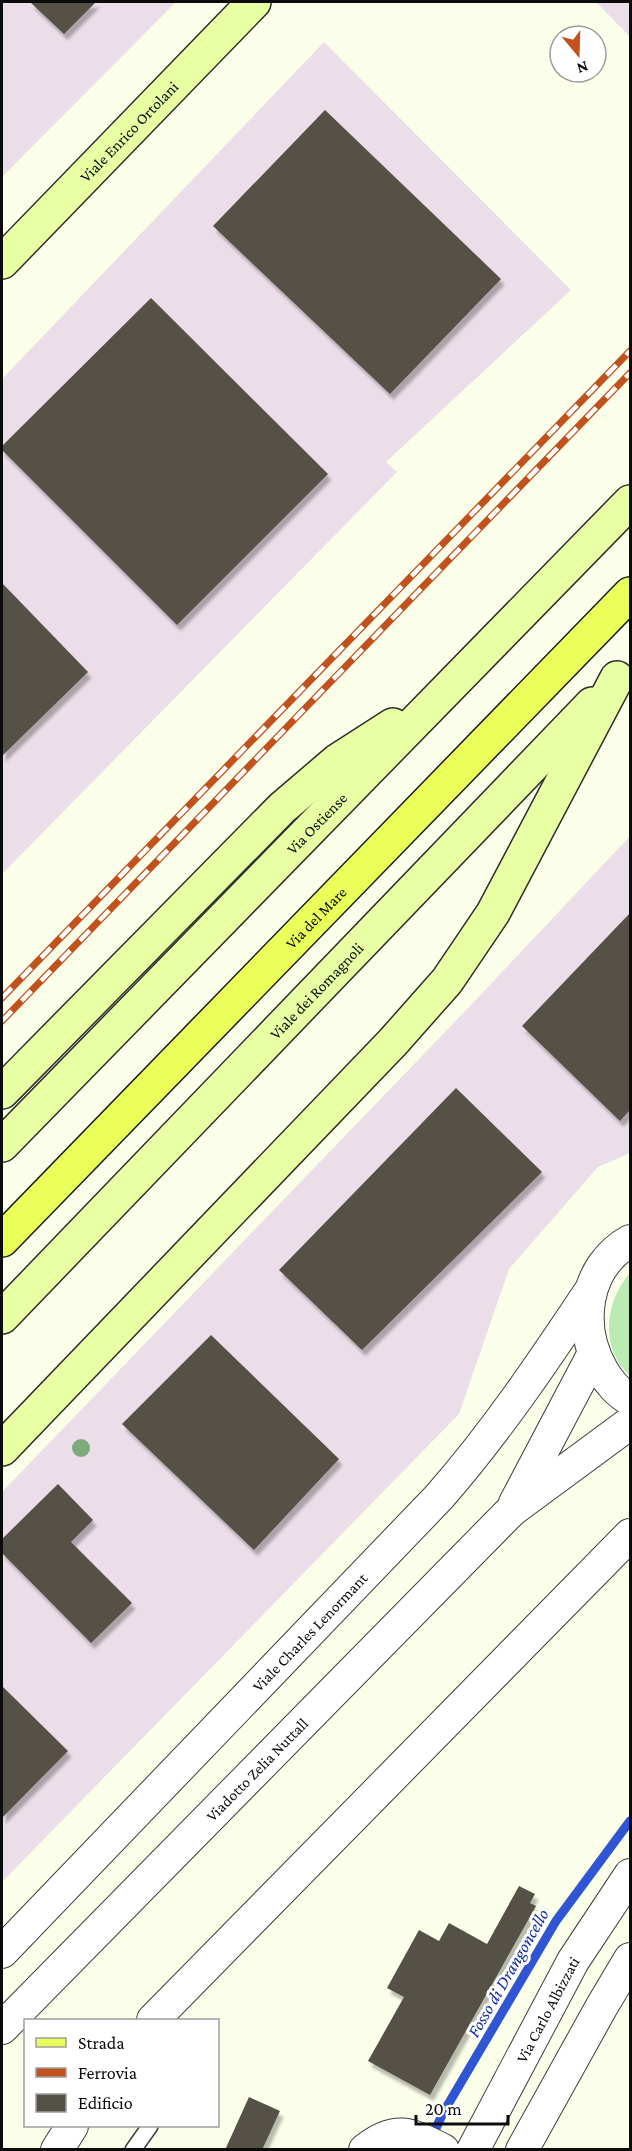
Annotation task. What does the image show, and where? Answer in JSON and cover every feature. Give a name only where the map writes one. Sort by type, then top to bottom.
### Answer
[{"type":"main road","name":"Viale Enrico Ortolani","points":[[2,262],[254,2]]},
{"type":"main road","name":"Via Ostiense","points":[[2,1145],[630,502]]},
{"type":"main road","name":"Via del Mare","points":[[2,1240],[630,594]]},
{"type":"main road","points":[[2,1449],[393,1042],[447,981],[493,914],[623,671]]},
{"type":"main road","name":"Viale dei Romagnoli","points":[[2,1317],[623,671]]},
{"type":"main road","points":[[2,1092],[264,827],[308,786],[338,761],[436,700]]},
{"type":"street","points":[[630,1241],[622,1245],[603,1265],[591,1290],[586,1312],[587,1334],[593,1355],[606,1378],[630,1399]]},
{"type":"street","name":"Viale Charles Lenormant","points":[[2,1952],[445,1491],[505,1416],[591,1290]]},
{"type":"street","name":"Viadotto Zelia Nuttall","points":[[512,1510],[593,1355]]},
{"type":"street","name":"Viadotto Zelia Nuttall","points":[[2,2028],[512,1510],[630,1423]]},
{"type":"street","points":[[154,2019],[630,1535]]},
{"type":"street","name":"Via Carlo Albizzati","points":[[473,2150],[573,1961],[630,1875]]},
{"type":"street","points":[[522,2150],[630,1959]]},
{"type":"street","points":[[57,2150],[71,2127]]},
{"type":"street","points":[[365,2150],[384,2137],[395,2133],[430,2143]]},
{"type":"lane","points":[[133,2150],[149,2127]]},
{"type":"shaded area","points":[[2,2],[176,2],[2,177]]},
{"type":"shaded area","points":[[596,2],[630,2],[630,37]]},
{"type":"shaded area","points":[[324,42],[571,290],[386,462],[397,472],[2,874],[2,379]]},
{"type":"shaded area","points":[[630,836],[630,1153],[598,1167],[509,1269],[459,1414],[2,1882],[2,1492],[472,1004]]},
{"type":"green space","points":[[630,1273],[630,1376],[620,1365],[613,1352],[609,1325],[615,1297]]},
{"type":"building","points":[[30,2],[96,2],[64,34]]},
{"type":"building","points":[[325,110],[501,279],[390,394],[213,226]]},
{"type":"building","points":[[151,298],[328,474],[177,625],[2,450],[2,446]]},
{"type":"building","points":[[2,583],[88,672],[2,756]]},
{"type":"building","points":[[630,913],[630,1110],[620,1121],[522,1026]]},
{"type":"building","points":[[456,1088],[542,1172],[362,1350],[279,1270]]},
{"type":"building","points":[[211,1335],[339,1459],[254,1550],[122,1424]]},
{"type":"building","points":[[58,1484],[93,1520],[71,1542],[132,1603],[91,1643],[2,1553],[2,1539]]},
{"type":"building","points":[[2,1686],[68,1751],[2,1818]]},
{"type":"building","points":[[519,1886],[535,1894],[530,1903],[536,1906],[430,2095],[368,2061],[404,1997],[387,1988],[419,1930],[439,1941],[449,1923],[487,1944]]},
{"type":"building","points":[[249,2097],[280,2111],[262,2150],[225,2150]]},
{"type":"waterway","name":"Fosso di Drangoncello","points":[[431,2139],[443,2113],[556,1921],[630,1821]]},
{"type":"railway","points":[[2,998],[630,351]]},
{"type":"railway","points":[[2,1021],[630,373]]}]
